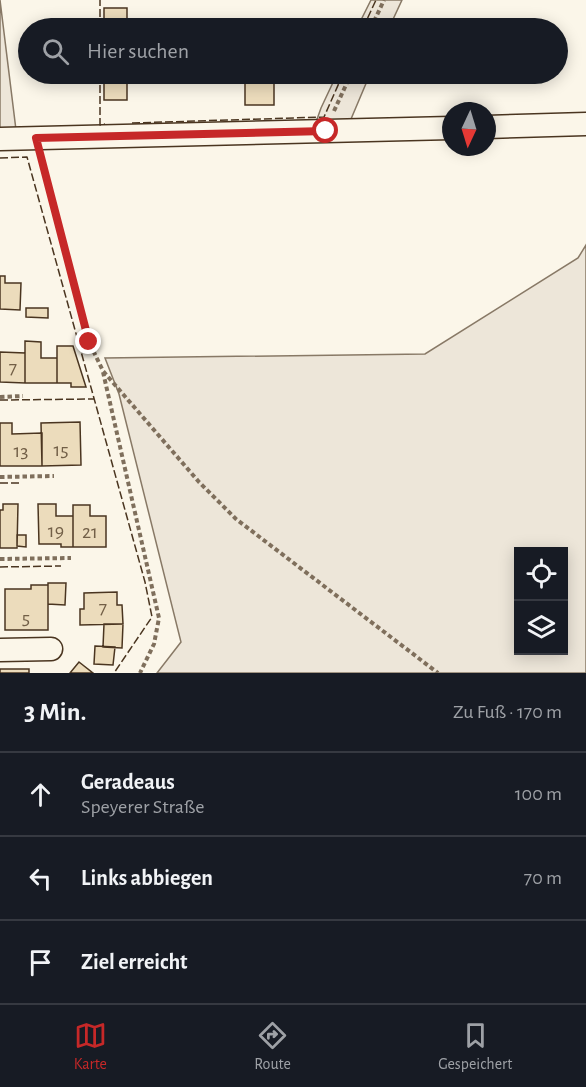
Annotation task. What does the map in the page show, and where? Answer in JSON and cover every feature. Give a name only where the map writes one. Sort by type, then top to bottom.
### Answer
[{"type":"street","points":[[496,127],[586,124]]},
{"type":"street","points":[[0,139],[442,128]]},
{"type":"street","points":[[0,650],[51,649]]},
{"type":"path","points":[[376,18],[384,0]]},
{"type":"path","points":[[326,131],[347,84]]},
{"type":"path","points":[[36,138],[89,342],[103,371],[159,618],[154,644],[140,673]]},
{"type":"path","points":[[103,371],[199,482],[236,519],[438,673]]},
{"type":"path","points":[[0,397],[23,396]]},
{"type":"path","points":[[0,477],[54,476]]},
{"type":"path","points":[[0,559],[71,558]]},
{"type":"shaded area","points":[[0,0],[16,130],[0,130]]},
{"type":"shaded area","points":[[371,0],[402,0],[394,18],[362,18]]},
{"type":"shaded area","points":[[332,84],[366,84],[343,138],[310,139]]},
{"type":"shaded area","points":[[586,245],[586,673],[157,673],[181,642],[119,394],[105,358],[425,354],[578,258]]},
{"type":"building","points":[[104,8],[127,8],[127,18],[104,18]]},
{"type":"building","points":[[104,84],[127,84],[127,100],[104,100]]},
{"type":"building","points":[[245,84],[274,84],[274,105],[245,105]]},
{"type":"building","points":[[0,276],[5,276],[5,283],[21,283],[20,310],[0,309]]},
{"type":"building","points":[[26,308],[48,308],[48,318],[26,317]]},
{"type":"building","points":[[25,341],[41,342],[41,358],[57,358],[57,383],[25,383]]},
{"type":"building","points":[[57,346],[73,346],[86,387],[71,387],[71,383],[57,383]]},
{"type":"building","points":[[0,352],[25,353],[25,383],[0,382]]},
{"type":"building","points":[[80,422],[81,465],[42,466],[41,423]]},
{"type":"building","points":[[0,423],[12,423],[12,434],[42,433],[42,466],[0,466]]},
{"type":"building","points":[[3,504],[18,504],[17,548],[0,548],[0,510],[3,510]]},
{"type":"building","points":[[38,504],[56,504],[56,516],[73,516],[73,547],[61,547],[61,544],[39,544]]},
{"type":"building","points":[[73,505],[90,505],[90,516],[106,516],[106,547],[73,547]]},
{"type":"building","points":[[17,535],[26,535],[26,547],[17,546]]},
{"type":"building","points":[[48,583],[66,583],[65,605],[48,604]]},
{"type":"building","points":[[31,585],[48,585],[48,630],[5,630],[5,589],[31,589]]},
{"type":"building","points":[[117,592],[117,605],[122,605],[123,624],[80,625],[80,609],[84,609],[84,593]]},
{"type":"building","points":[[104,624],[123,624],[122,648],[103,647]]},
{"type":"building","points":[[95,646],[115,647],[113,665],[94,664]]},
{"type":"building","points":[[79,662],[93,673],[70,673]]},
{"type":"building","points":[[0,669],[29,669],[29,673],[0,673]]},
{"type":"fence","points":[[100,0],[100,18]]},
{"type":"fence","points":[[368,18],[376,0]]},
{"type":"fence","points":[[100,84],[100,125],[105,124]]},
{"type":"fence","points":[[132,123],[324,117],[339,84]]},
{"type":"fence","points":[[0,158],[27,157],[145,582],[152,617],[114,673]]},
{"type":"fence","points":[[0,400],[94,399]]},
{"type":"fence","points":[[0,483],[22,483]]},
{"type":"fence","points":[[0,567],[61,566]]},
{"type":"route","points":[[89,342],[36,138],[326,131]]}]
